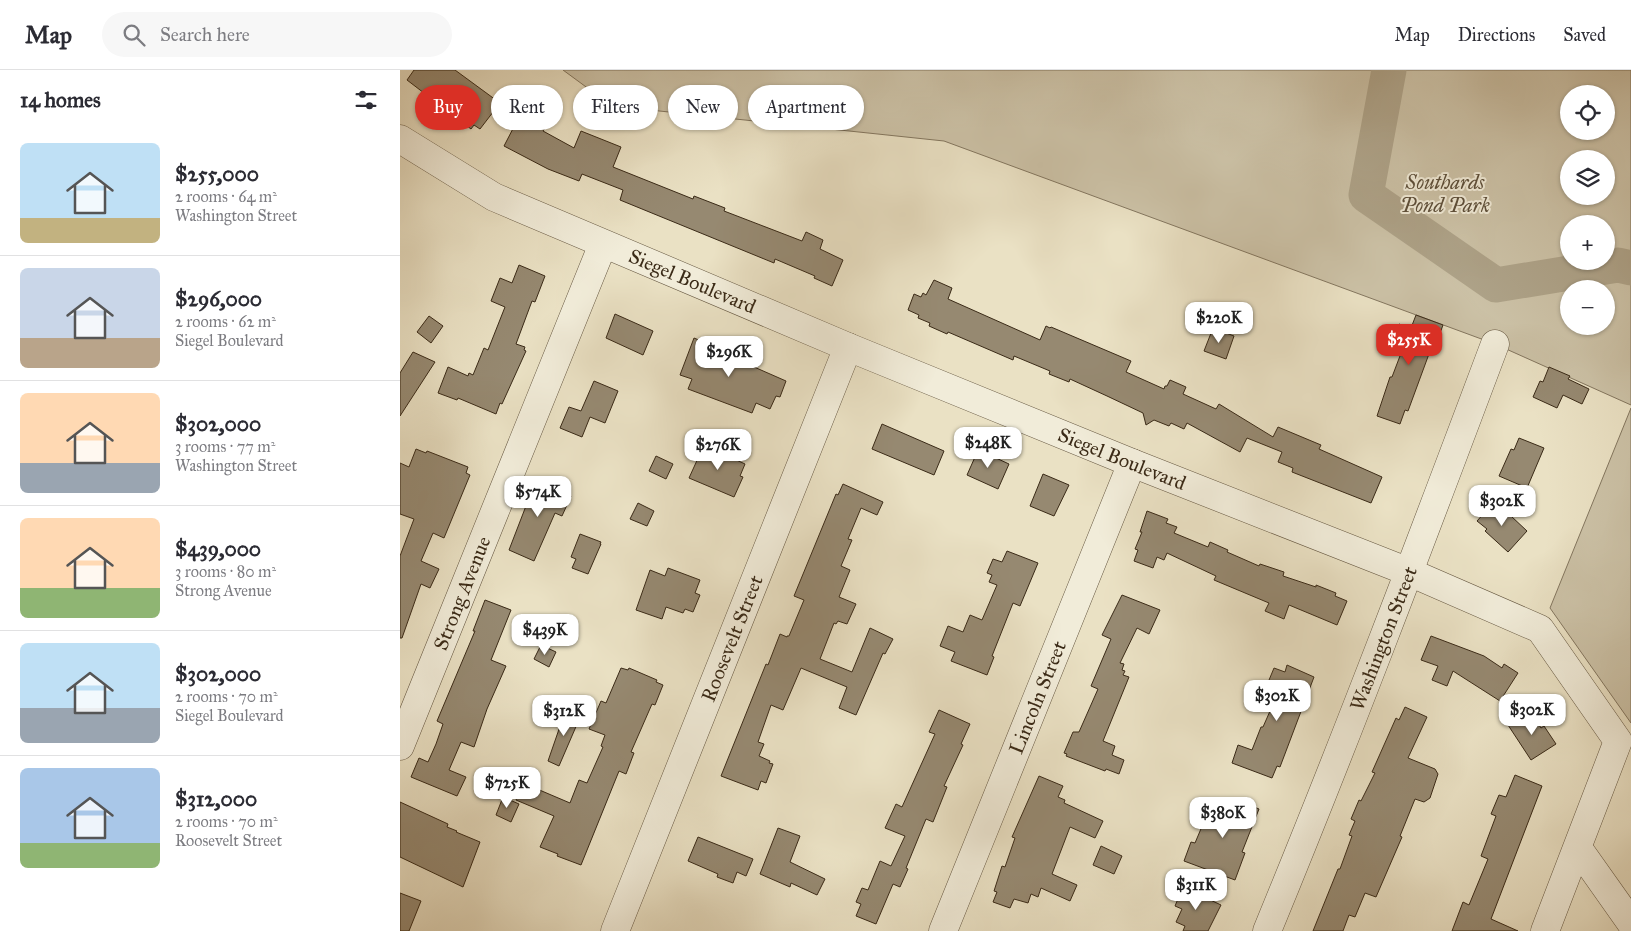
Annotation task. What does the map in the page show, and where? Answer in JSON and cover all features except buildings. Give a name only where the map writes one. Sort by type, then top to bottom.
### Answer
[{"type":"street","name":"Siegel Boulevard","points":[[400,140],[494,197],[603,244],[1132,463],[1409,572],[1540,629],[1618,741],[1578,848]]},
{"type":"street","name":"Strong Avenue","points":[[400,746],[603,244]]},
{"type":"street","name":"Washington Street","points":[[1267,931],[1409,572],[1495,344]]},
{"type":"street","name":"Roosevelt Street","points":[[615,931],[848,347]]},
{"type":"street","name":"Lincoln Street","points":[[943,931],[1132,463]]},
{"type":"street","points":[[1578,848],[1631,923]]},
{"type":"street","points":[[1545,931],[1578,848]]},
{"type":"green space","name":"Southards Pond Park","points":[[563,70],[1631,70],[1631,405],[1495,344],[944,141],[840,130],[864,130],[864,85],[748,85],[748,120],[738,119],[738,85],[668,85],[668,112],[658,111],[658,85],[583,85]]},
{"type":"green space","points":[[1631,408],[1631,723],[1550,608]]},
{"type":"waterway","points":[[1389,70],[1366,195],[1496,285],[1618,265],[1631,268]]}]
